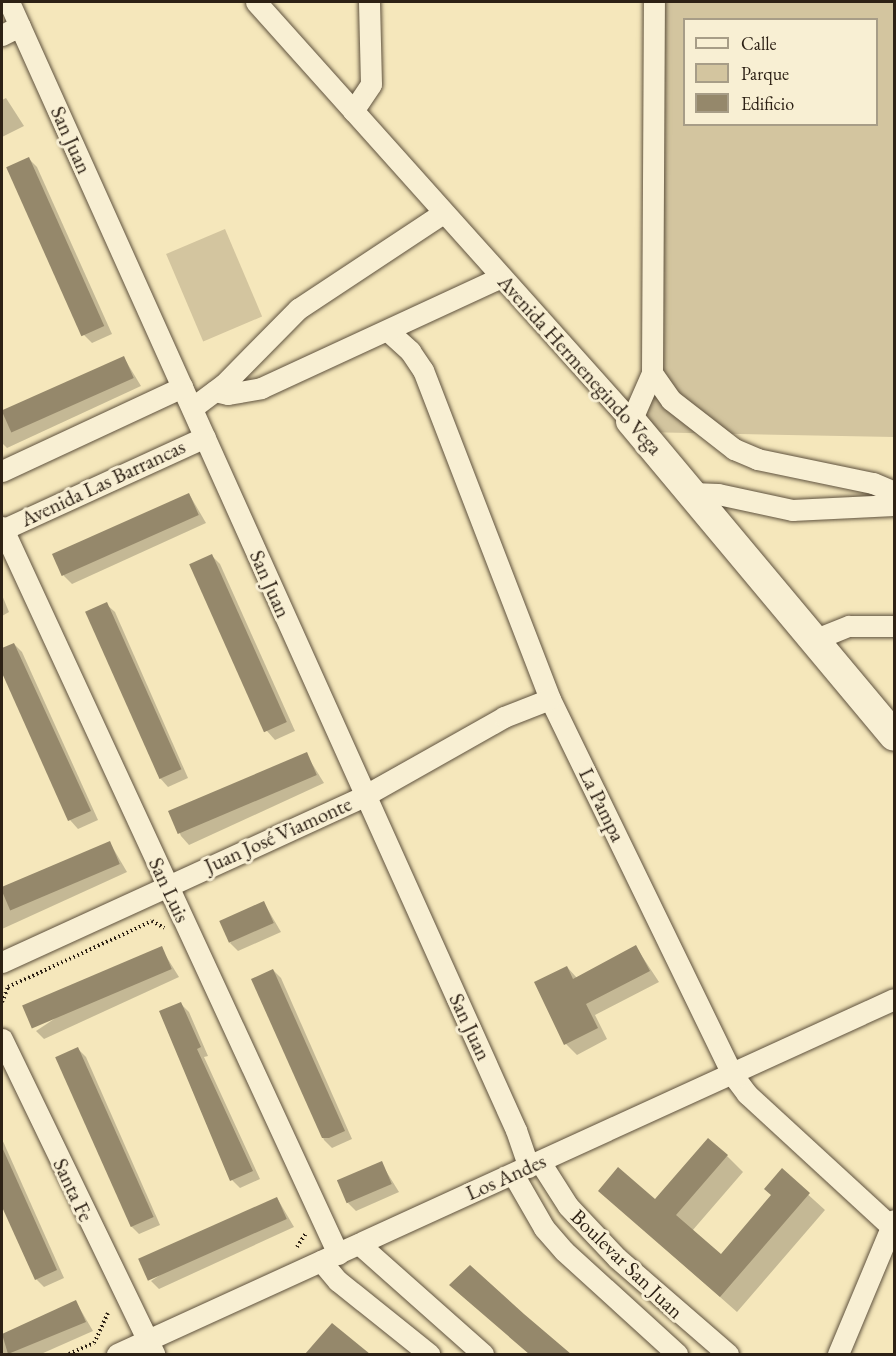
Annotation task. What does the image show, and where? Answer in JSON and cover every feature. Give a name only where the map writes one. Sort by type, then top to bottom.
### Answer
[{"type":"street","name":"San Juan","points":[[9,2],[11,31],[192,408],[364,796],[516,1130],[527,1167]]},
{"type":"street","name":"Avenida Hermenegindo Vega","points":[[256,2],[631,422],[816,639],[894,736]]},
{"type":"street","points":[[353,111],[370,84],[369,2]]},
{"type":"street","points":[[631,422],[652,373],[654,2]]},
{"type":"street","points":[[192,408],[214,391],[298,309],[443,213]]},
{"type":"street","points":[[214,391],[228,394],[261,388],[501,277]]},
{"type":"street","name":"La Pampa","points":[[388,331],[410,351],[423,370],[550,699],[732,1074],[747,1094],[893,1225]]},
{"type":"street","points":[[652,373],[671,400],[734,449],[757,459],[873,483],[894,492]]},
{"type":"street","points":[[2,471],[182,387]]},
{"type":"street","name":"Avenida Las Barrancas","points":[[2,529],[204,436]]},
{"type":"street","points":[[692,493],[718,494],[792,510],[894,505]]},
{"type":"street","name":"San Luis","points":[[2,529],[166,885],[330,1258],[338,1281],[429,1354]]},
{"type":"street","points":[[816,639],[849,626],[894,626]]},
{"type":"street","name":"Juan José Viamonte","points":[[2,962],[364,796],[504,717],[550,699]]},
{"type":"street","name":"Los Andes","points":[[117,1354],[150,1348],[359,1244],[894,999]]},
{"type":"street","name":"Santa Fe","points":[[2,1039],[150,1348]]},
{"type":"street","name":"Boulevar San Juan","points":[[527,1167],[544,1228],[564,1251],[677,1354]]},
{"type":"street","name":"Boulevar San Juan","points":[[527,1167],[617,1258],[728,1354]]},
{"type":"street","points":[[838,1354],[893,1225]]},
{"type":"street","points":[[359,1244],[483,1354]]},
{"type":"path","points":[[2,1002],[8,987],[152,921],[172,933]]},
{"type":"path","points":[[293,1254],[309,1228]]},
{"type":"path","points":[[69,1354],[94,1343]]},
{"type":"green space","points":[[654,2],[894,2],[894,437],[640,432]]},
{"type":"green space","points":[[225,229],[262,316],[203,341],[166,254]]},
{"type":"building","points":[[29,157],[104,326],[81,336],[6,167]]},
{"type":"building","points":[[124,356],[134,378],[11,432],[2,410]]},
{"type":"building","points":[[189,493],[199,515],[62,576],[52,554]]},
{"type":"building","points":[[212,554],[287,722],[264,732],[189,564]]},
{"type":"building","points":[[107,602],[181,769],[160,779],[85,612]]},
{"type":"building","points":[[14,643],[91,811],[68,821],[2,673],[2,648]]},
{"type":"building","points":[[307,752],[317,775],[178,834],[168,811]]},
{"type":"building","points":[[110,841],[120,864],[10,911],[2,887]]},
{"type":"building","points":[[264,901],[274,923],[229,943],[219,921]]},
{"type":"building","points":[[636,945],[650,971],[586,1004],[598,1028],[564,1045],[534,982],[567,966],[573,979]]},
{"type":"building","points":[[162,946],[172,969],[32,1028],[22,1005]]},
{"type":"building","points":[[273,969],[345,1131],[329,1138],[322,1138],[251,979]]},
{"type":"building","points":[[181,1002],[201,1047],[197,1049],[253,1171],[230,1181],[159,1011]]},
{"type":"building","points":[[78,1047],[154,1217],[131,1227],[55,1057]]},
{"type":"building","points":[[708,1138],[728,1155],[676,1215],[721,1254],[771,1195],[764,1189],[782,1168],[810,1193],[720,1297],[598,1191],[618,1167],[655,1199]]},
{"type":"building","points":[[2,1147],[57,1270],[35,1280],[2,1207]]},
{"type":"building","points":[[382,1161],[392,1184],[347,1203],[337,1180]]},
{"type":"building","points":[[277,1197],[287,1219],[148,1281],[138,1259]]},
{"type":"building","points":[[470,1265],[571,1354],[529,1354],[449,1285]]},
{"type":"building","points":[[76,1300],[86,1322],[8,1354],[2,1334]]},
{"type":"building","points":[[332,1323],[370,1354],[305,1354]]}]
